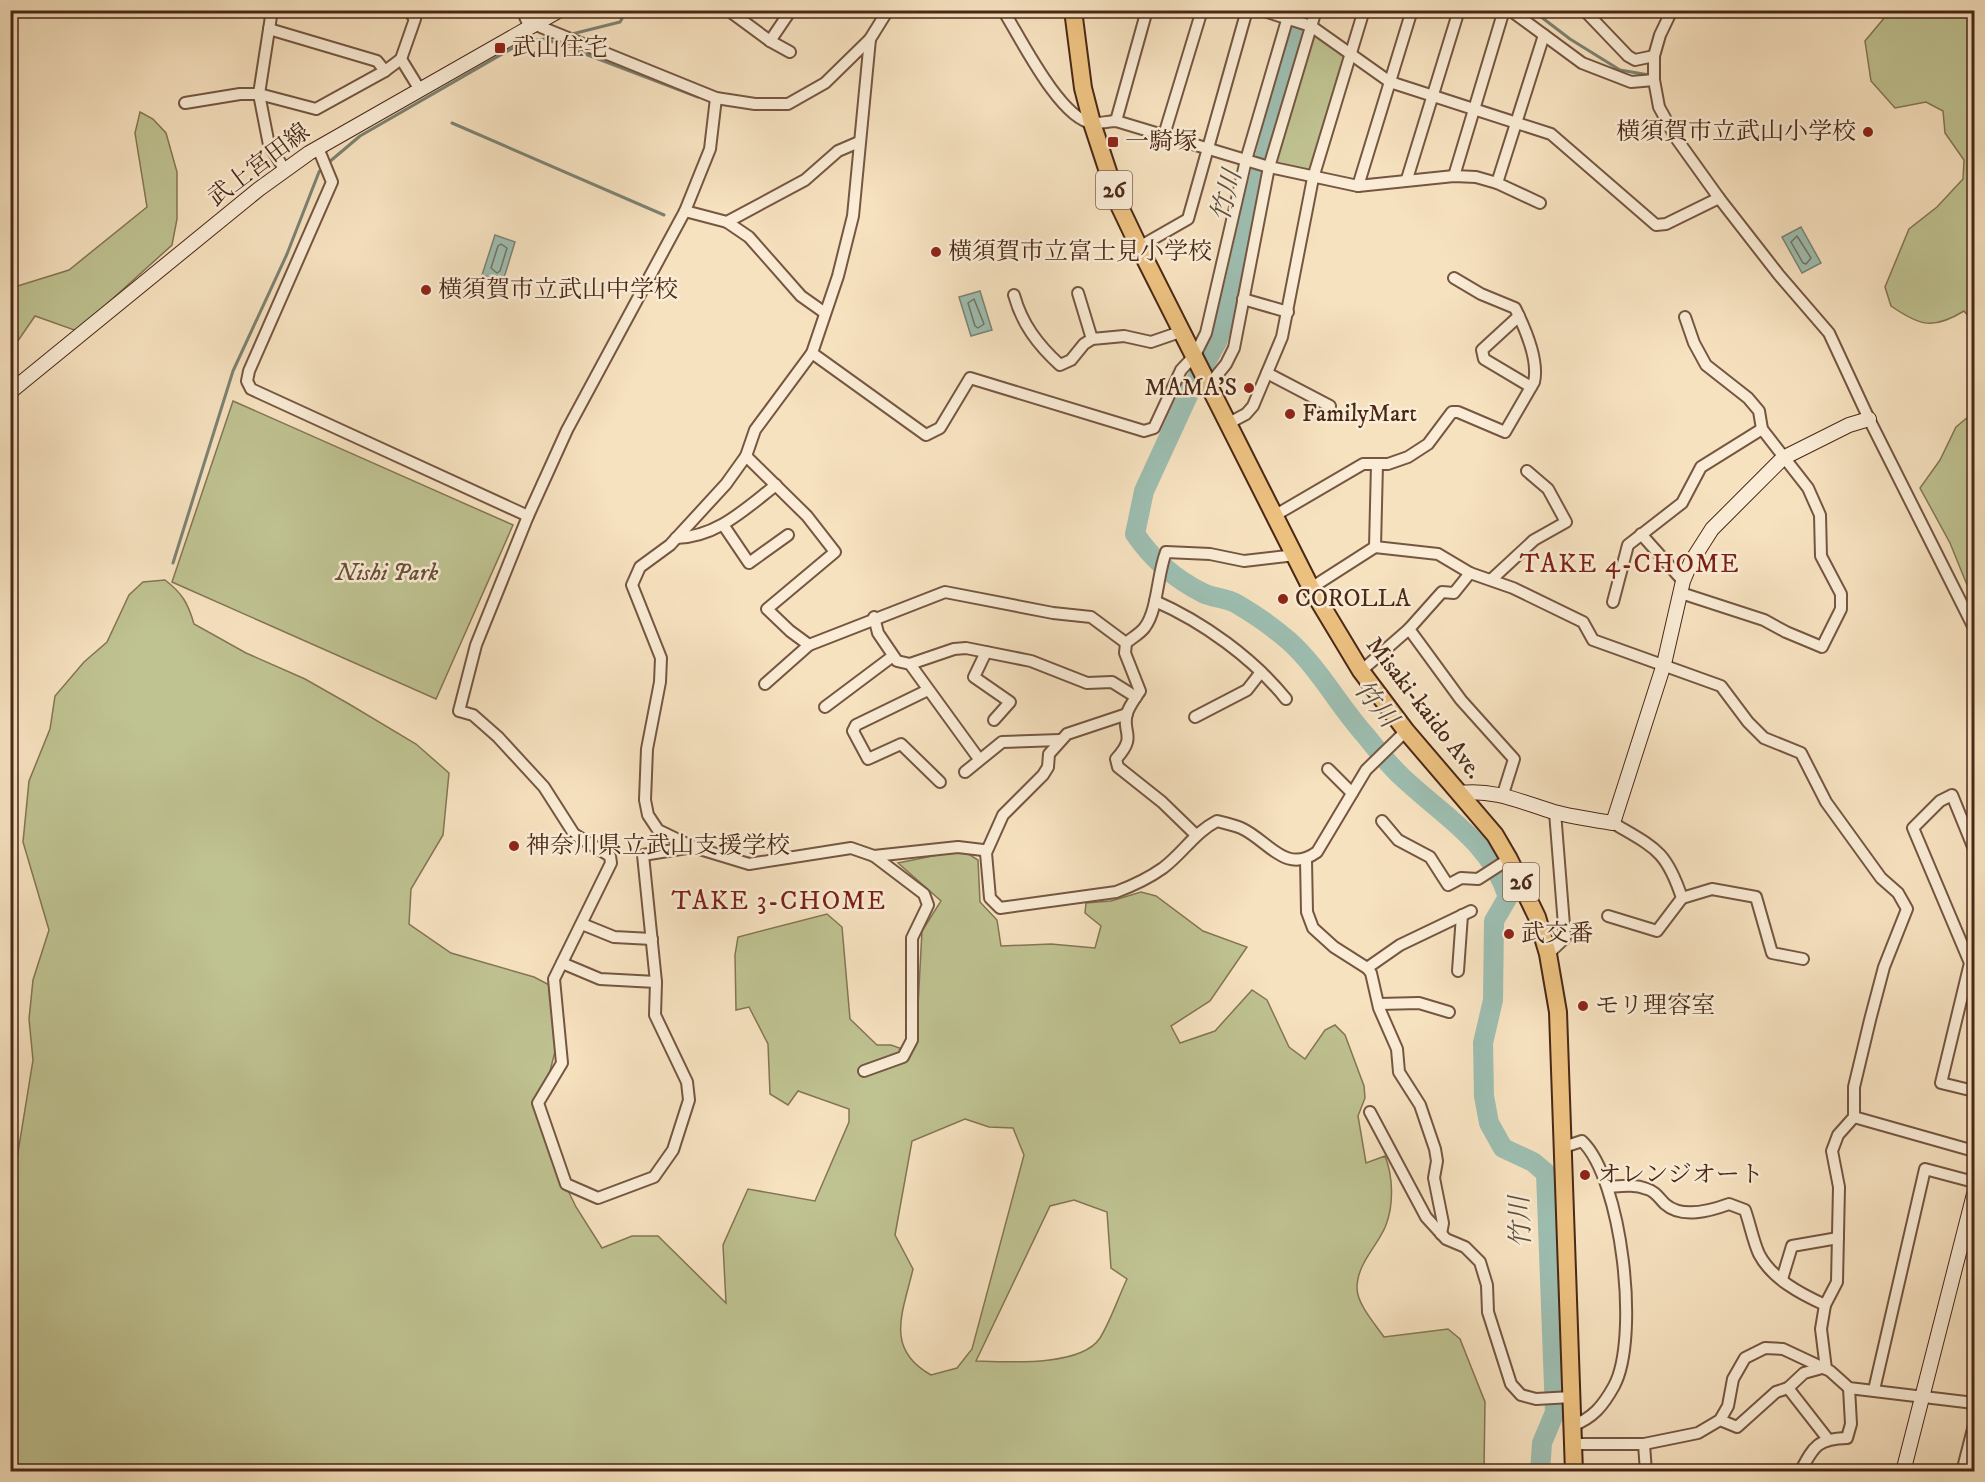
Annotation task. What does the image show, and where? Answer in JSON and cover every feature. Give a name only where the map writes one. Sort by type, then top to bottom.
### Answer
[{"type":"main road","name":"Misaki-kaido Ave.","points":[[1073,10],[1083,88],[1119,205],[1274,516],[1311,588],[1361,671],[1406,731],[1495,835],[1537,917],[1548,954],[1558,1012],[1574,1472]]},
{"type":"street","points":[[272,10],[260,94],[269,145],[285,170]]},
{"type":"street","points":[[185,103],[240,94],[260,94],[316,109],[385,71],[401,59],[415,20],[408,10]]},
{"type":"street","points":[[522,10],[533,27],[716,98],[755,104],[788,105],[825,83],[870,39],[888,10]]},
{"type":"street","name":"武上宮田線","points":[[10,392],[285,170],[318,148],[560,10]]},
{"type":"street","points":[[729,10],[770,42],[790,52]]},
{"type":"street","points":[[770,42],[791,10]]},
{"type":"street","points":[[1003,10],[1070,112],[1092,123],[1116,121],[1313,178],[1358,186],[1407,179],[1476,177],[1497,183],[1540,203]]},
{"type":"street","points":[[1116,121],[1148,10]]},
{"type":"street","points":[[1164,135],[1202,10]]},
{"type":"street","points":[[1139,247],[1188,219],[1247,10]]},
{"type":"street","points":[[1261,10],[1289,14],[1311,26],[1390,82],[1551,134],[1656,225],[1666,224],[1719,198]]},
{"type":"street","points":[[1208,382],[1226,364],[1234,348],[1269,167],[1316,10]]},
{"type":"street","points":[[1229,423],[1246,414],[1253,406],[1282,337],[1313,178],[1364,10]]},
{"type":"street","points":[[1358,186],[1412,10]]},
{"type":"street","points":[[1407,179],[1459,10]]},
{"type":"street","points":[[1454,176],[1504,10]]},
{"type":"street","points":[[1510,10],[1582,63],[1631,82],[1654,80]]},
{"type":"street","points":[[1584,10],[1628,56],[1635,60],[1654,56]]},
{"type":"street","points":[[1672,10],[1660,35],[1654,56],[1654,80],[1659,108],[1676,138],[1719,198],[1779,275],[1829,333],[1869,419],[1974,628]]},
{"type":"street","points":[[812,352],[927,435],[939,428],[970,378],[1144,431],[1154,428],[1181,370],[1195,355],[1212,311],[1246,160],[1289,14]]},
{"type":"street","points":[[269,29],[377,61],[385,71]]},
{"type":"street","points":[[1497,183],[1544,35]]},
{"type":"street","points":[[864,1071],[903,1058],[912,1040],[912,938],[928,904],[924,894],[874,856],[851,848],[749,864],[693,847],[658,830],[648,815],[645,800],[647,749],[660,682],[661,658],[632,585],[640,567],[676,538],[726,484],[746,456],[755,430],[812,352],[853,216],[870,39]]},
{"type":"street","points":[[401,59],[420,90]]},
{"type":"street","points":[[693,847],[644,855],[656,982],[655,1015],[687,1082],[689,1100],[673,1150],[654,1178],[598,1198],[566,1184],[538,1103],[562,1063],[554,980],[611,862],[610,856],[574,834],[544,787],[506,745],[473,715],[459,711],[476,645],[528,516],[567,430],[685,211],[711,149],[716,98]]},
{"type":"street","points":[[727,222],[805,180],[838,152],[859,142]]},
{"type":"street","points":[[318,148],[332,182],[249,371],[247,381],[251,389],[528,516]]},
{"type":"street","points":[[685,211],[727,222],[749,237],[801,297],[825,313]]},
{"type":"street","points":[[1274,516],[1364,464],[1388,464],[1408,457],[1428,444],[1452,412],[1458,412],[1505,432],[1531,387],[1536,373],[1519,316],[1515,308],[1481,294],[1454,278]]},
{"type":"street","points":[[1078,293],[1092,339]]},
{"type":"street","points":[[1014,295],[1020,316],[1040,347],[1060,365],[1071,360],[1084,344],[1092,339],[1124,336],[1151,342],[1183,331]]},
{"type":"street","points":[[1243,299],[1288,312]]},
{"type":"street","points":[[1519,316],[1482,350],[1484,359],[1531,387]]},
{"type":"street","points":[[1641,534],[1682,587],[1764,620],[1822,647],[1841,609],[1841,594],[1821,556],[1820,515],[1808,488],[1762,429],[1759,411],[1748,398],[1706,365],[1694,343],[1685,317]]},
{"type":"street","points":[[1267,373],[1330,406]]},
{"type":"street","points":[[1613,823],[1664,664],[1682,587],[1691,562],[1713,529],[1783,458],[1849,424],[1869,419]]},
{"type":"street","points":[[1612,602],[1628,545],[1682,503],[1701,467],[1762,429]]},
{"type":"street","points":[[746,456],[807,516],[835,552],[767,609],[790,632],[809,645]]},
{"type":"street","points":[[1375,546],[1377,464]]},
{"type":"street","points":[[1492,579],[1534,540],[1566,522],[1548,489],[1527,471]]},
{"type":"street","points":[[676,538],[703,534],[724,526],[776,486]]},
{"type":"street","points":[[724,526],[749,563],[788,535]]},
{"type":"street","points":[[1311,588],[1375,546],[1438,554],[1470,573],[1492,579],[1583,622],[1593,640],[1721,686],[1748,722],[1764,738],[1800,753],[1826,802],[1862,847],[1881,878],[1898,893],[1907,909],[1884,967],[1870,1020],[1854,1087],[1854,1117],[1838,1135],[1832,1151],[1839,1187],[1837,1282],[1825,1305],[1821,1329],[1824,1368]]},
{"type":"street","points":[[1196,835],[1162,802],[1118,767],[1116,759],[1125,749],[1130,736],[1127,714],[1140,691],[1125,653],[1126,643],[1145,628],[1155,602],[1159,571],[1166,552],[1210,554],[1244,561],[1295,555]]},
{"type":"street","points":[[1361,671],[1409,629],[1442,592],[1454,592],[1470,573]]},
{"type":"street","points":[[765,684],[809,645],[874,617],[945,592],[963,593],[1053,613],[1091,617],[1126,643]]},
{"type":"street","points":[[1155,602],[1183,613],[1261,672],[1287,699]]},
{"type":"street","points":[[874,617],[878,633],[897,661],[910,664],[954,649],[966,648],[1031,662],[1088,683],[1112,682],[1136,697]]},
{"type":"street","points":[[1409,629],[1461,700],[1514,759],[1503,794]]},
{"type":"street","points":[[986,652],[974,677],[1010,702],[994,720]]},
{"type":"street","points":[[825,707],[893,656]]},
{"type":"street","points":[[910,664],[978,759]]},
{"type":"street","points":[[1195,717],[1247,690],[1261,672]]},
{"type":"street","points":[[928,690],[856,725],[853,731],[868,759],[900,744],[940,782]]},
{"type":"street","points":[[1127,714],[1105,724],[1067,734],[1049,754],[1048,767],[1043,776],[1003,815],[986,853],[990,898],[1000,908],[1116,892],[1132,886],[1164,867],[1196,835],[1217,821],[1241,828],[1280,856],[1306,860],[1317,852],[1366,770],[1406,731]]},
{"type":"street","points":[[965,772],[978,759],[1007,740],[1060,740]]},
{"type":"street","points":[[1328,769],[1352,793]]},
{"type":"street","points":[[1460,793],[1476,791],[1503,794],[1555,812],[1613,823],[1655,848],[1672,867],[1682,897]]},
{"type":"street","points":[[1974,849],[1952,795],[1940,801],[1913,828],[1972,963],[1941,1083],[1974,1091]]},
{"type":"street","points":[[1548,954],[1565,938],[1555,812]]},
{"type":"street","points":[[1382,821],[1398,840],[1430,857],[1448,885],[1461,878],[1478,879],[1509,860]]},
{"type":"street","points":[[874,856],[958,847],[983,850],[986,853]]},
{"type":"street","points":[[1306,860],[1307,912],[1313,928],[1334,947],[1367,968],[1397,1049],[1399,1072],[1420,1105],[1435,1149],[1434,1178],[1443,1223],[1441,1234]]},
{"type":"street","points":[[1608,916],[1657,931],[1682,897],[1712,889],[1756,897],[1772,953],[1803,959]]},
{"type":"street","points":[[1367,968],[1400,945],[1467,913],[1458,971]]},
{"type":"street","points":[[582,924],[614,937],[652,939]]},
{"type":"street","points":[[562,963],[600,979],[656,982]]},
{"type":"street","points":[[1379,1004],[1419,1004],[1449,1012]]},
{"type":"street","points":[[1370,1112],[1426,1217],[1446,1239],[1465,1247],[1480,1262],[1486,1285],[1488,1312],[1511,1384],[1521,1395],[1536,1399],[1572,1398]]},
{"type":"street","points":[[1854,1117],[1974,1151]]},
{"type":"street","points":[[1564,1147],[1582,1141],[1590,1149],[1609,1187],[1622,1241],[1625,1319],[1623,1356],[1615,1385],[1591,1419],[1572,1426]]},
{"type":"street","points":[[1874,1390],[1925,1169],[1974,1182]]},
{"type":"street","points":[[1609,1187],[1632,1185],[1649,1189],[1667,1206],[1679,1211],[1705,1212],[1729,1204],[1745,1210],[1759,1254],[1771,1270],[1802,1295],[1825,1305]]},
{"type":"street","points":[[1903,1472],[1973,1203]]},
{"type":"street","points":[[1782,1279],[1792,1246],[1838,1238]]},
{"type":"street","points":[[1573,1444],[1644,1444],[1698,1433],[1720,1420],[1728,1406],[1733,1379],[1745,1358],[1765,1348],[1783,1349],[1838,1375],[1849,1388],[1851,1424],[1847,1438],[1827,1438],[1812,1449],[1800,1472]]},
{"type":"street","points":[[1720,1420],[1737,1427],[1776,1392],[1788,1388],[1804,1373],[1824,1368]]},
{"type":"street","points":[[1788,1388],[1827,1438]]},
{"type":"street","points":[[1849,1388],[1974,1403]]},
{"type":"street","points":[[1962,1472],[1974,1425]]},
{"type":"street","points":[[1644,1444],[1646,1472]]},
{"type":"green space","points":[[1890,11],[1974,11],[1974,323],[1964,311],[1935,323],[1910,318],[1891,306],[1885,287],[1909,229],[1937,207],[1963,179],[1964,160],[1945,133],[1943,111],[1926,102],[1895,108],[1871,81],[1865,41]]},
{"type":"green space","points":[[1311,26],[1351,54],[1313,178],[1269,167]]},
{"type":"green space","points":[[140,112],[153,119],[166,133],[177,172],[177,219],[172,245],[77,331],[35,316],[15,345],[11,356],[11,288],[69,270],[147,207],[135,133]]},
{"type":"green space","name":"Nishi Park","points":[[233,401],[513,525],[436,699],[172,582]]},
{"type":"green space","points":[[1974,412],[1974,602],[1950,543],[1920,488],[1940,460],[1956,427]]},
{"type":"green space","points":[[165,580],[184,599],[194,624],[246,653],[305,679],[349,704],[416,744],[449,773],[443,835],[411,889],[409,924],[451,953],[534,977],[559,990],[560,1032],[539,1114],[556,1166],[576,1207],[602,1248],[632,1236],[658,1236],[726,1303],[723,1245],[748,1189],[815,1201],[849,1122],[849,1109],[798,1091],[788,1105],[770,1094],[768,1044],[749,1007],[736,1010],[735,955],[738,937],[827,914],[842,927],[850,1019],[877,1045],[891,1045],[902,1049],[916,1044],[922,931],[941,901],[898,863],[962,850],[978,860],[980,902],[997,920],[1001,946],[1051,944],[1095,948],[1101,926],[1085,913],[1086,903],[1111,901],[1141,892],[1156,896],[1203,931],[1247,947],[1210,1001],[1171,1026],[1180,1043],[1215,1031],[1252,990],[1267,1000],[1289,1047],[1305,1059],[1325,1030],[1335,1025],[1345,1035],[1364,1086],[1365,1098],[1358,1116],[1366,1163],[1385,1156],[1392,1190],[1386,1225],[1360,1271],[1357,1288],[1360,1301],[1384,1337],[1448,1329],[1460,1339],[1485,1402],[1484,1471],[11,1471],[10,1183],[13,1183],[33,1060],[29,1019],[33,980],[49,930],[23,842],[29,781],[50,729],[55,696],[84,662],[107,642],[129,595],[143,582]],"holes":[[[965,1119],[989,1127],[1013,1128],[1024,1155],[972,1349],[957,1368],[931,1375],[916,1365],[907,1354],[902,1341],[902,1315],[913,1269],[895,1235],[912,1141]],[[1074,1200],[1107,1212],[1111,1268],[1127,1279],[1100,1338],[1077,1354],[1061,1358],[1024,1362],[976,1361],[1050,1206]]]},
{"type":"water","points":[[1801,227],[1821,263],[1802,273],[1782,237]]},
{"type":"water","points":[[495,235],[515,242],[503,281],[482,275]]},
{"type":"water","points":[[980,291],[992,330],[971,336],[959,297]]},
{"type":"waterway","points":[[568,35],[620,22],[627,10]]},
{"type":"waterway","name":"竹川","points":[[1304,10],[1255,194],[1235,283],[1217,342],[1191,389],[1144,491],[1135,534],[1157,560],[1174,575],[1207,595],[1237,604],[1264,621],[1289,641],[1310,663],[1388,762],[1478,845],[1500,878],[1508,897],[1494,921],[1493,1000],[1483,1043],[1484,1096],[1489,1123],[1503,1148],[1533,1162],[1546,1173],[1555,1412],[1542,1443],[1540,1472]]},
{"type":"waterway","points":[[1532,10],[1570,39],[1620,70],[1649,75]]},
{"type":"waterway","points":[[328,163],[360,136],[523,42],[559,37]]},
{"type":"waterway","points":[[551,41],[698,97]]},
{"type":"waterway","points":[[452,123],[664,215]]},
{"type":"waterway","points":[[173,563],[233,371],[287,254],[323,167]]},
{"type":"place","name":"武山住宅","points":[[500,48]]},
{"type":"place","name":"横須賀市立武山小学校","points":[[1868,132]]},
{"type":"place","name":"一騎塚","points":[[1113,142]]},
{"type":"place","name":"横須賀市立富士見小学校","points":[[936,252]]},
{"type":"place","name":"横須賀市立武山中学校","points":[[426,290]]},
{"type":"place","name":"MAMA'S","points":[[1249,388]]},
{"type":"place","name":"FamilyMart","points":[[1290,414]]},
{"type":"place","name":"COROLLA","points":[[1283,599]]},
{"type":"place","name":"神奈川県立武山支援学校","points":[[514,846]]},
{"type":"place","name":"武交番","points":[[1509,934]]},
{"type":"place","name":"モリ理容室","points":[[1583,1006]]},
{"type":"place","name":"オレンジオート","points":[[1585,1175]]},
{"type":"district","name":"TAKE 4-CHOME","points":[[1630,564]]},
{"type":"district","name":"TAKE 3-CHOME","points":[[779,901]]}]
